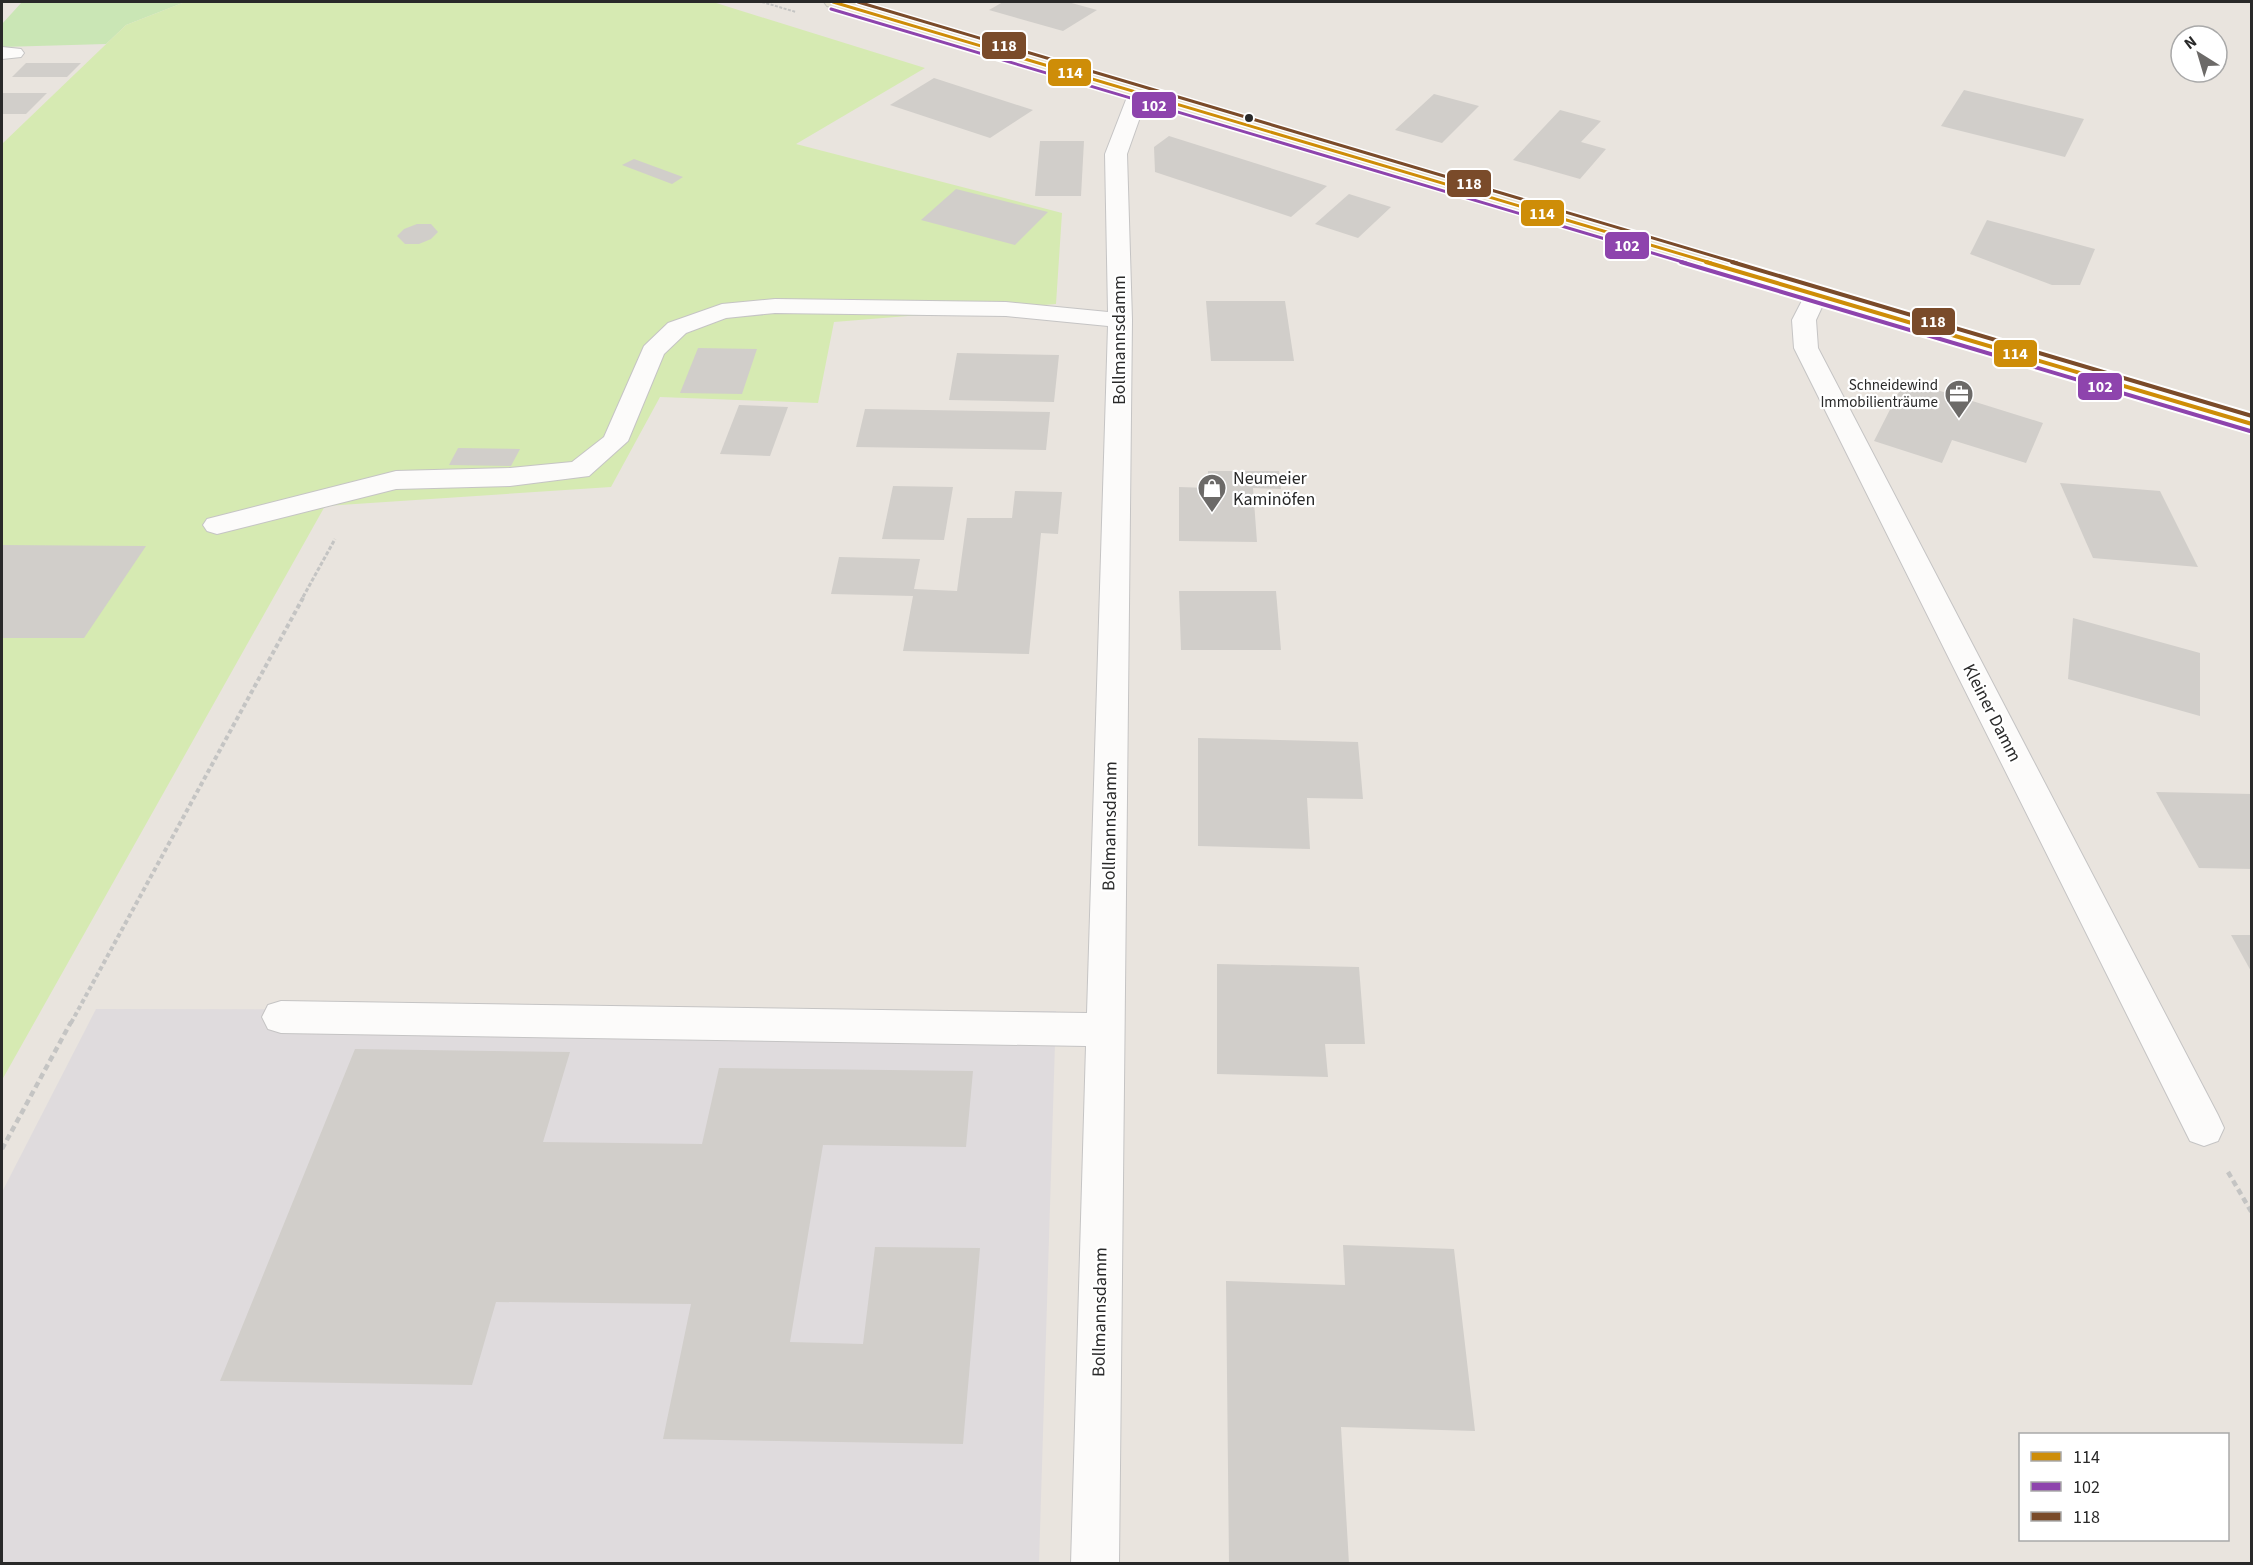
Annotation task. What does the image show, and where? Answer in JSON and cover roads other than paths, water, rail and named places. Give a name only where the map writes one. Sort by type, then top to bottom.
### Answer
[{"type":"main road","points":[[833,2],[2252,424]]},
{"type":"street","name":"Bollmannsdamm","points":[[1095,1563],[1120,320],[1116,154],[1124,127],[1139,92]]},
{"type":"street","name":"Kleiner Damm","points":[[1816,294],[1804,320],[1806,348],[2204,1128]]},
{"type":"street","points":[[217,525],[396,480],[510,477],[579,470],[615,441],[653,351],[677,328],[722,311],[774,306],[994,309],[1120,320]]},
{"type":"street","points":[[281,1017],[1105,1030]]},
{"type":"place","name":"Schneidewind Immobilienträume","points":[[1959,420]]},
{"type":"place","name":"Neumeier Kaminöfen","points":[[1212,514]]}]
